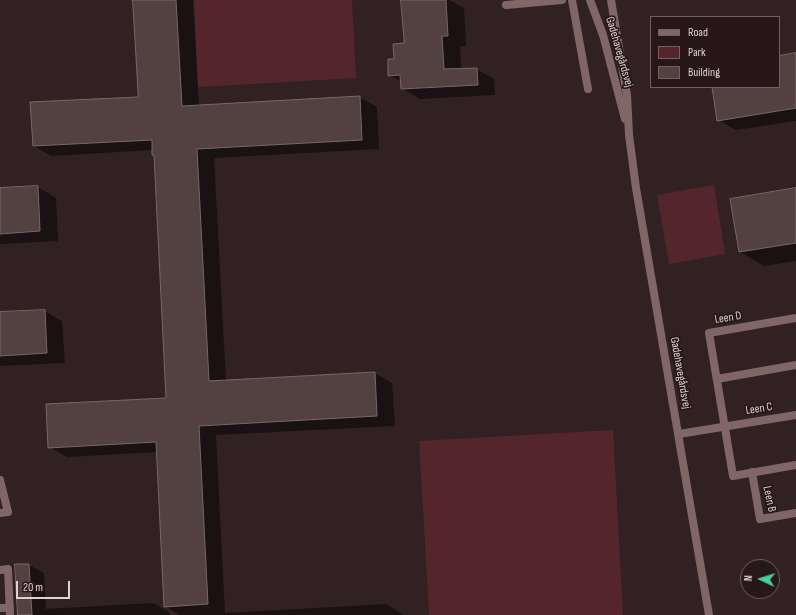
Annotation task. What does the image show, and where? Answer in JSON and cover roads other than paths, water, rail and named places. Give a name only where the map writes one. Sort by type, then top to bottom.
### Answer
[{"type":"street","points":[[506,5],[562,0]]},
{"type":"street","points":[[572,0],[588,89]]},
{"type":"street","name":"Gadehavegårdsvej","points":[[590,0],[603,35],[629,135]]},
{"type":"street","name":"Gadehavegårdsvej","points":[[611,0],[627,95],[629,135],[636,188],[709,615]]},
{"type":"street","name":"Leen D","points":[[725,427],[709,333],[796,318]]},
{"type":"street","points":[[717,379],[796,365]]},
{"type":"street","name":"Leen C","points":[[678,434],[796,415]]},
{"type":"street","name":"Leen B","points":[[725,427],[733,476],[796,465]]},
{"type":"street","name":"Leen B","points":[[752,472],[760,519],[796,513]]},
{"type":"street","points":[[0,480],[8,512],[0,513]]},
{"type":"street","points":[[0,570],[8,569],[10,611],[0,608]]}]
